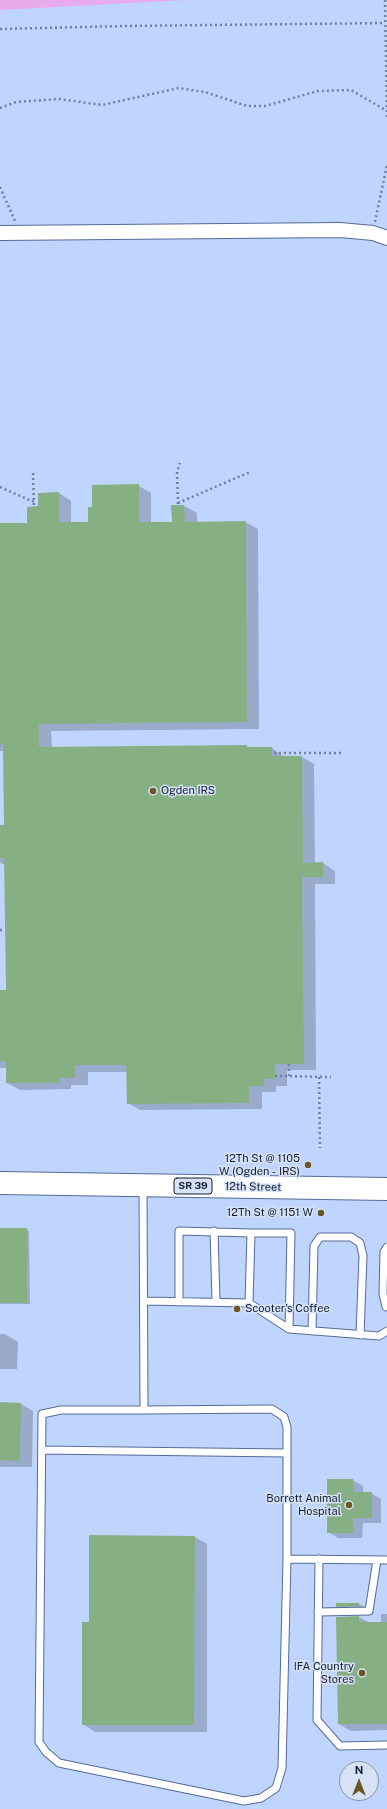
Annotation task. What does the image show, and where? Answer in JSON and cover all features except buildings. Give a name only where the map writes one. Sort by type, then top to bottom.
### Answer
[{"type":"main road","name":"12th Street","points":[[0,1183],[387,1189]]},
{"type":"street","points":[[0,233],[340,230],[373,233],[387,238]]},
{"type":"lane","points":[[143,1185],[144,1410]]},
{"type":"lane","points":[[179,1302],[179,1231],[291,1233],[289,1329]]},
{"type":"lane","points":[[214,1232],[216,1302]]},
{"type":"lane","points":[[249,1302],[251,1233]]},
{"type":"lane","points":[[312,1331],[314,1246],[320,1237],[351,1237],[360,1243],[363,1256],[360,1335]]},
{"type":"lane","points":[[386,1307],[383,1294],[384,1252],[387,1246]]},
{"type":"lane","points":[[144,1301],[249,1302],[289,1329],[379,1336],[387,1331]]},
{"type":"lane","points":[[272,1409],[284,1417],[287,1427],[287,1559],[282,1768],[276,1788],[261,1798],[244,1801],[59,1763],[46,1752],[39,1742],[42,1414],[61,1410],[144,1410],[272,1409]]},
{"type":"lane","points":[[42,1450],[287,1453]]},
{"type":"lane","points":[[287,1559],[387,1560]]},
{"type":"lane","points":[[319,1559],[317,1720],[340,1746],[387,1745]]},
{"type":"lane","points":[[318,1612],[369,1611],[377,1560]]},
{"type":"path","points":[[385,0],[387,117]]},
{"type":"path","points":[[0,29],[385,23]]},
{"type":"path","points":[[0,108],[16,102],[59,99],[102,105],[179,88],[206,92],[247,106],[265,106],[318,91],[351,90],[387,111]]},
{"type":"path","points":[[373,233],[387,165]]},
{"type":"path","points":[[0,187],[20,233]]},
{"type":"path","points":[[180,463],[177,472],[178,504],[250,472]]},
{"type":"path","points":[[34,473],[34,506]]},
{"type":"path","points":[[0,487],[34,502]]},
{"type":"path","points":[[274,754],[341,753]]},
{"type":"path","points":[[0,930],[5,930]]},
{"type":"path","points":[[289,1064],[290,1076]]},
{"type":"path","points":[[275,1076],[331,1076]]},
{"type":"path","points":[[319,1076],[320,1148]]},
{"type":"shaded area","points":[[0,0],[187,0],[0,10]]},
{"type":"place","name":"Ogden IRS","points":[[153,791]]},
{"type":"place","name":"12Th St @ 1105 W (Ogden - IRS)","points":[[308,1165]]},
{"type":"place","name":"12Th St @ 1151 W","points":[[321,1213]]},
{"type":"place","name":"Scooter's Coffee","points":[[237,1309]]},
{"type":"place","name":"Borrett Animal Hospital","points":[[349,1505]]},
{"type":"place","name":"IFA Country Stores","points":[[362,1673]]}]
